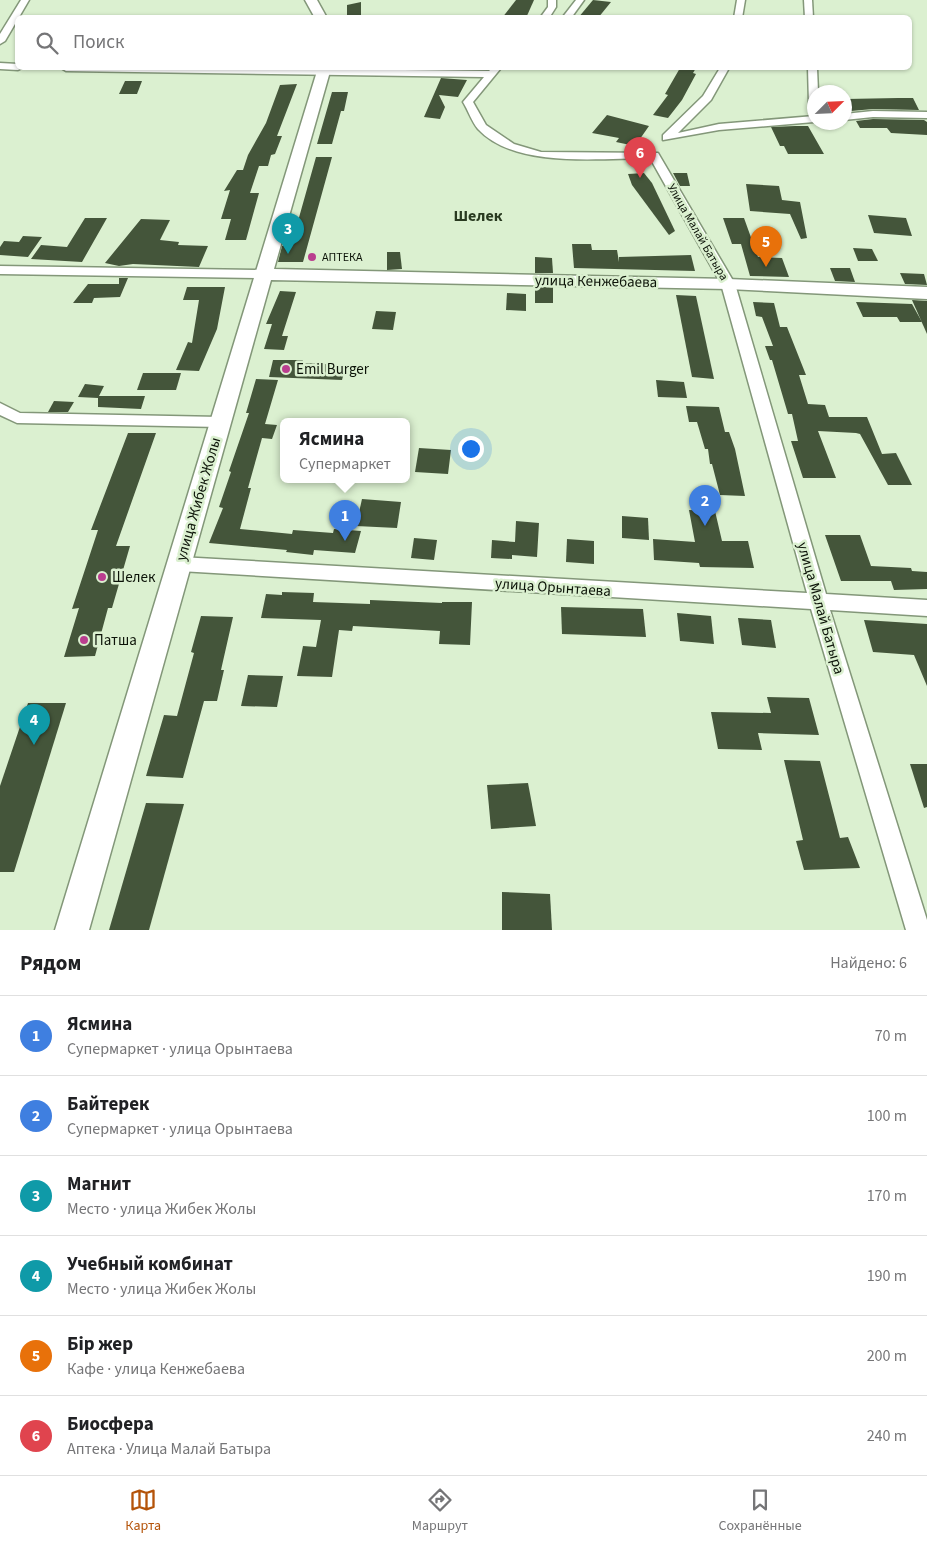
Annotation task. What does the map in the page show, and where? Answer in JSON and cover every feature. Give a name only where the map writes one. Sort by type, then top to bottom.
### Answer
[{"type":"main road","points":[[311,0],[320,15]]},
{"type":"main road","name":"улица Жибек Жолы","points":[[72,930],[324,70]]},
{"type":"main road","name":"улица Кенжебаева","points":[[264,274],[728,284],[927,294]]},
{"type":"street","points":[[16,15],[25,0]]},
{"type":"street","points":[[546,15],[552,7],[552,0]]},
{"type":"street","points":[[568,15],[580,0]]},
{"type":"street","points":[[738,15],[740,0]]},
{"type":"street","points":[[808,0],[809,15]]},
{"type":"street","points":[[0,41],[15,16]]},
{"type":"street","points":[[0,66],[15,67]]},
{"type":"street","points":[[324,70],[493,71]]},
{"type":"street","points":[[493,71],[468,102],[482,127],[510,146],[540,155],[654,155],[667,138],[707,98],[723,70]]},
{"type":"street","points":[[812,70],[813,85]]},
{"type":"street","points":[[852,115],[873,114],[927,116]]},
{"type":"street","points":[[667,138],[719,127],[807,120]]},
{"type":"street","name":"Улица Малай Батыра","points":[[654,155],[728,284]]},
{"type":"street","points":[[0,270],[264,274]]},
{"type":"street","name":"улица Малай Батыра","points":[[728,284],[819,603],[918,930]]},
{"type":"street","points":[[0,408],[17,418],[220,422]]},
{"type":"street","name":"улица Орынтаева","points":[[180,564],[927,608]]},
{"type":"building","points":[[516,0],[534,0],[527,15],[504,15]]},
{"type":"building","points":[[593,0],[611,2],[600,15],[580,15]]},
{"type":"building","points":[[361,2],[361,15],[347,15],[347,5]]},
{"type":"building","points":[[679,70],[695,70],[693,73],[696,74],[682,100],[668,118],[653,115],[668,95],[665,94]]},
{"type":"building","points":[[441,78],[467,80],[458,97],[439,95],[445,107],[440,119],[424,117]]},
{"type":"building","points":[[125,81],[142,81],[137,94],[119,94]]},
{"type":"building","points":[[297,84],[277,136],[282,136],[275,154],[271,155],[268,166],[259,166],[250,193],[259,193],[246,240],[225,240],[231,219],[221,219],[230,190],[224,191],[237,170],[243,170],[248,155],[266,123],[280,85]]},
{"type":"building","points":[[332,92],[348,92],[344,111],[341,111],[332,144],[317,144]]},
{"type":"building","points":[[913,98],[919,110],[873,109],[852,111],[852,99]]},
{"type":"building","points":[[607,115],[649,126],[635,146],[616,142],[619,138],[592,133]]},
{"type":"building","points":[[873,119],[924,120],[927,122],[927,135],[891,133],[887,128],[860,128],[856,121]]},
{"type":"building","points":[[807,126],[807,130],[810,130],[824,154],[788,154],[784,146],[780,146],[771,127]]},
{"type":"building","points":[[316,157],[332,157],[303,262],[278,262],[282,246],[291,246]]},
{"type":"building","points":[[644,173],[652,183],[675,231],[669,235],[632,185],[628,174]]},
{"type":"building","points":[[673,173],[687,173],[690,186],[680,186]]},
{"type":"building","points":[[746,184],[779,186],[782,200],[800,202],[807,238],[801,239],[790,214],[750,211]]},
{"type":"building","points":[[868,215],[906,218],[912,236],[874,233]]},
{"type":"building","points":[[85,218],[107,218],[82,262],[31,259],[41,245],[67,247]]},
{"type":"building","points":[[723,218],[744,218],[758,257],[782,258],[789,277],[750,276],[741,244],[732,244]]},
{"type":"building","points":[[141,219],[170,220],[160,240],[179,242],[178,245],[208,246],[199,267],[133,264],[119,266],[105,263]]},
{"type":"building","points":[[23,236],[42,237],[28,257],[0,255],[0,247],[4,241],[19,242]]},
{"type":"building","points":[[572,244],[591,244],[592,250],[617,250],[619,262],[619,257],[691,255],[695,271],[574,268]]},
{"type":"building","points":[[853,248],[872,249],[878,261],[858,261]]},
{"type":"building","points":[[387,252],[400,252],[402,269],[387,270]]},
{"type":"building","points":[[535,257],[552,258],[553,273],[535,273]]},
{"type":"building","points":[[830,268],[850,268],[855,282],[835,281]]},
{"type":"building","points":[[900,273],[924,274],[927,285],[905,284]]},
{"type":"building","points":[[119,278],[128,278],[120,297],[94,298],[92,303],[73,303],[88,284],[119,284]]},
{"type":"building","points":[[187,287],[225,287],[217,329],[199,371],[176,370],[188,342],[192,343],[199,300],[183,300]]},
{"type":"building","points":[[535,287],[553,287],[553,303],[535,303]]},
{"type":"building","points":[[280,291],[296,292],[282,336],[288,336],[284,350],[264,349],[272,324],[266,324]]},
{"type":"building","points":[[507,293],[526,294],[526,311],[506,310]]},
{"type":"building","points":[[676,295],[696,296],[714,379],[692,377]]},
{"type":"building","points":[[912,300],[927,301],[927,334]]},
{"type":"building","points":[[753,302],[774,303],[780,327],[787,327],[806,375],[799,375],[808,404],[825,405],[829,417],[867,417],[882,454],[896,453],[912,485],[888,485],[860,434],[856,433],[818,431],[836,478],[803,478],[791,441],[798,441],[792,414],[788,414],[772,360],[770,360],[765,346],[773,346],[762,317],[756,316]]},
{"type":"building","points":[[856,302],[912,304],[922,322],[900,322],[897,317],[863,317]]},
{"type":"building","points":[[376,311],[396,312],[393,330],[372,329]]},
{"type":"building","points":[[273,360],[303,360],[302,363],[346,365],[342,380],[269,377]]},
{"type":"building","points":[[143,373],[181,373],[176,390],[137,390]]},
{"type":"building","points":[[256,379],[278,380],[265,424],[277,425],[272,439],[262,438],[248,488],[251,488],[240,529],[292,534],[293,530],[333,533],[334,529],[361,531],[355,553],[314,550],[313,555],[286,552],[287,550],[209,543],[223,508],[219,507],[249,413],[246,413]]},
{"type":"building","points":[[656,380],[684,382],[687,398],[658,397]]},
{"type":"building","points":[[85,384],[104,386],[99,396],[145,396],[141,409],[98,407],[98,398],[78,397]]},
{"type":"building","points":[[54,401],[74,402],[68,412],[48,412]]},
{"type":"building","points":[[686,406],[719,407],[725,432],[729,432],[735,449],[745,496],[720,495],[712,464],[710,464],[708,449],[705,449],[697,422],[689,422]]},
{"type":"building","points":[[128,433],[156,433],[116,546],[130,546],[112,608],[108,608],[95,656],[64,657],[79,608],[72,609],[98,530],[91,530]]},
{"type":"building","points":[[419,448],[451,450],[448,474],[415,472]]},
{"type":"building","points":[[362,499],[401,502],[397,528],[356,526]]},
{"type":"building","points":[[689,510],[715,511],[722,541],[748,541],[754,568],[700,567],[699,563],[654,560],[653,539],[695,542]]},
{"type":"building","points":[[622,516],[648,518],[649,540],[622,538]]},
{"type":"building","points":[[516,521],[539,523],[537,557],[512,555],[512,559],[491,558],[492,540],[515,542]]},
{"type":"building","points":[[825,535],[860,535],[871,566],[911,568],[912,571],[927,572],[927,589],[894,590],[891,581],[841,581]]},
{"type":"building","points":[[414,538],[437,540],[434,560],[411,558]]},
{"type":"building","points":[[567,539],[594,541],[594,564],[566,562]]},
{"type":"building","points":[[282,592],[314,593],[313,602],[370,604],[370,600],[442,603],[472,602],[470,645],[439,644],[440,631],[353,626],[352,631],[339,630],[332,677],[297,676],[303,646],[316,647],[321,620],[261,618],[266,594],[282,595]]},
{"type":"building","points":[[561,607],[643,609],[646,637],[562,634]]},
{"type":"building","points":[[677,613],[711,616],[714,644],[680,641]]},
{"type":"building","points":[[201,616],[233,617],[221,670],[224,670],[217,701],[204,701],[183,778],[146,776],[164,715],[177,716],[194,653],[191,652]]},
{"type":"building","points":[[738,618],[771,620],[776,648],[742,645]]},
{"type":"building","points":[[864,620],[927,624],[927,686],[914,655],[873,652]]},
{"type":"building","points":[[248,675],[283,676],[277,707],[241,706]]},
{"type":"building","points":[[767,697],[809,698],[819,735],[758,733],[762,750],[718,749],[711,712],[771,713]]},
{"type":"building","points":[[28,703],[66,703],[14,872],[0,872],[0,786]]},
{"type":"building","points":[[784,760],[820,761],[840,838],[848,837],[860,868],[804,870],[796,841],[803,840]]},
{"type":"building","points":[[910,764],[927,764],[927,807],[924,808]]},
{"type":"building","points":[[528,783],[536,826],[491,829],[487,785]]},
{"type":"building","points":[[146,803],[184,804],[149,930],[109,930]]},
{"type":"building","points":[[502,892],[550,894],[552,930],[502,930]]},
{"type":"place","name":"Биосфера","points":[[640,178]]},
{"type":"place","name":"Магнит","points":[[288,254]]},
{"type":"place","name":"АПТЕКА","points":[[312,257]]},
{"type":"place","name":"Бір жер","points":[[766,267]]},
{"type":"place","name":"Emil Burger","points":[[286,369]]},
{"type":"place","name":"Байтерек","points":[[705,526]]},
{"type":"place","name":"Ясмина","points":[[345,541]]},
{"type":"place","name":"Шелек","points":[[102,577]]},
{"type":"place","name":"Патша","points":[[84,640]]},
{"type":"place","name":"Учебный комбинат","points":[[34,745]]},
{"type":"district","name":"Шелек","points":[[478,215]]}]
